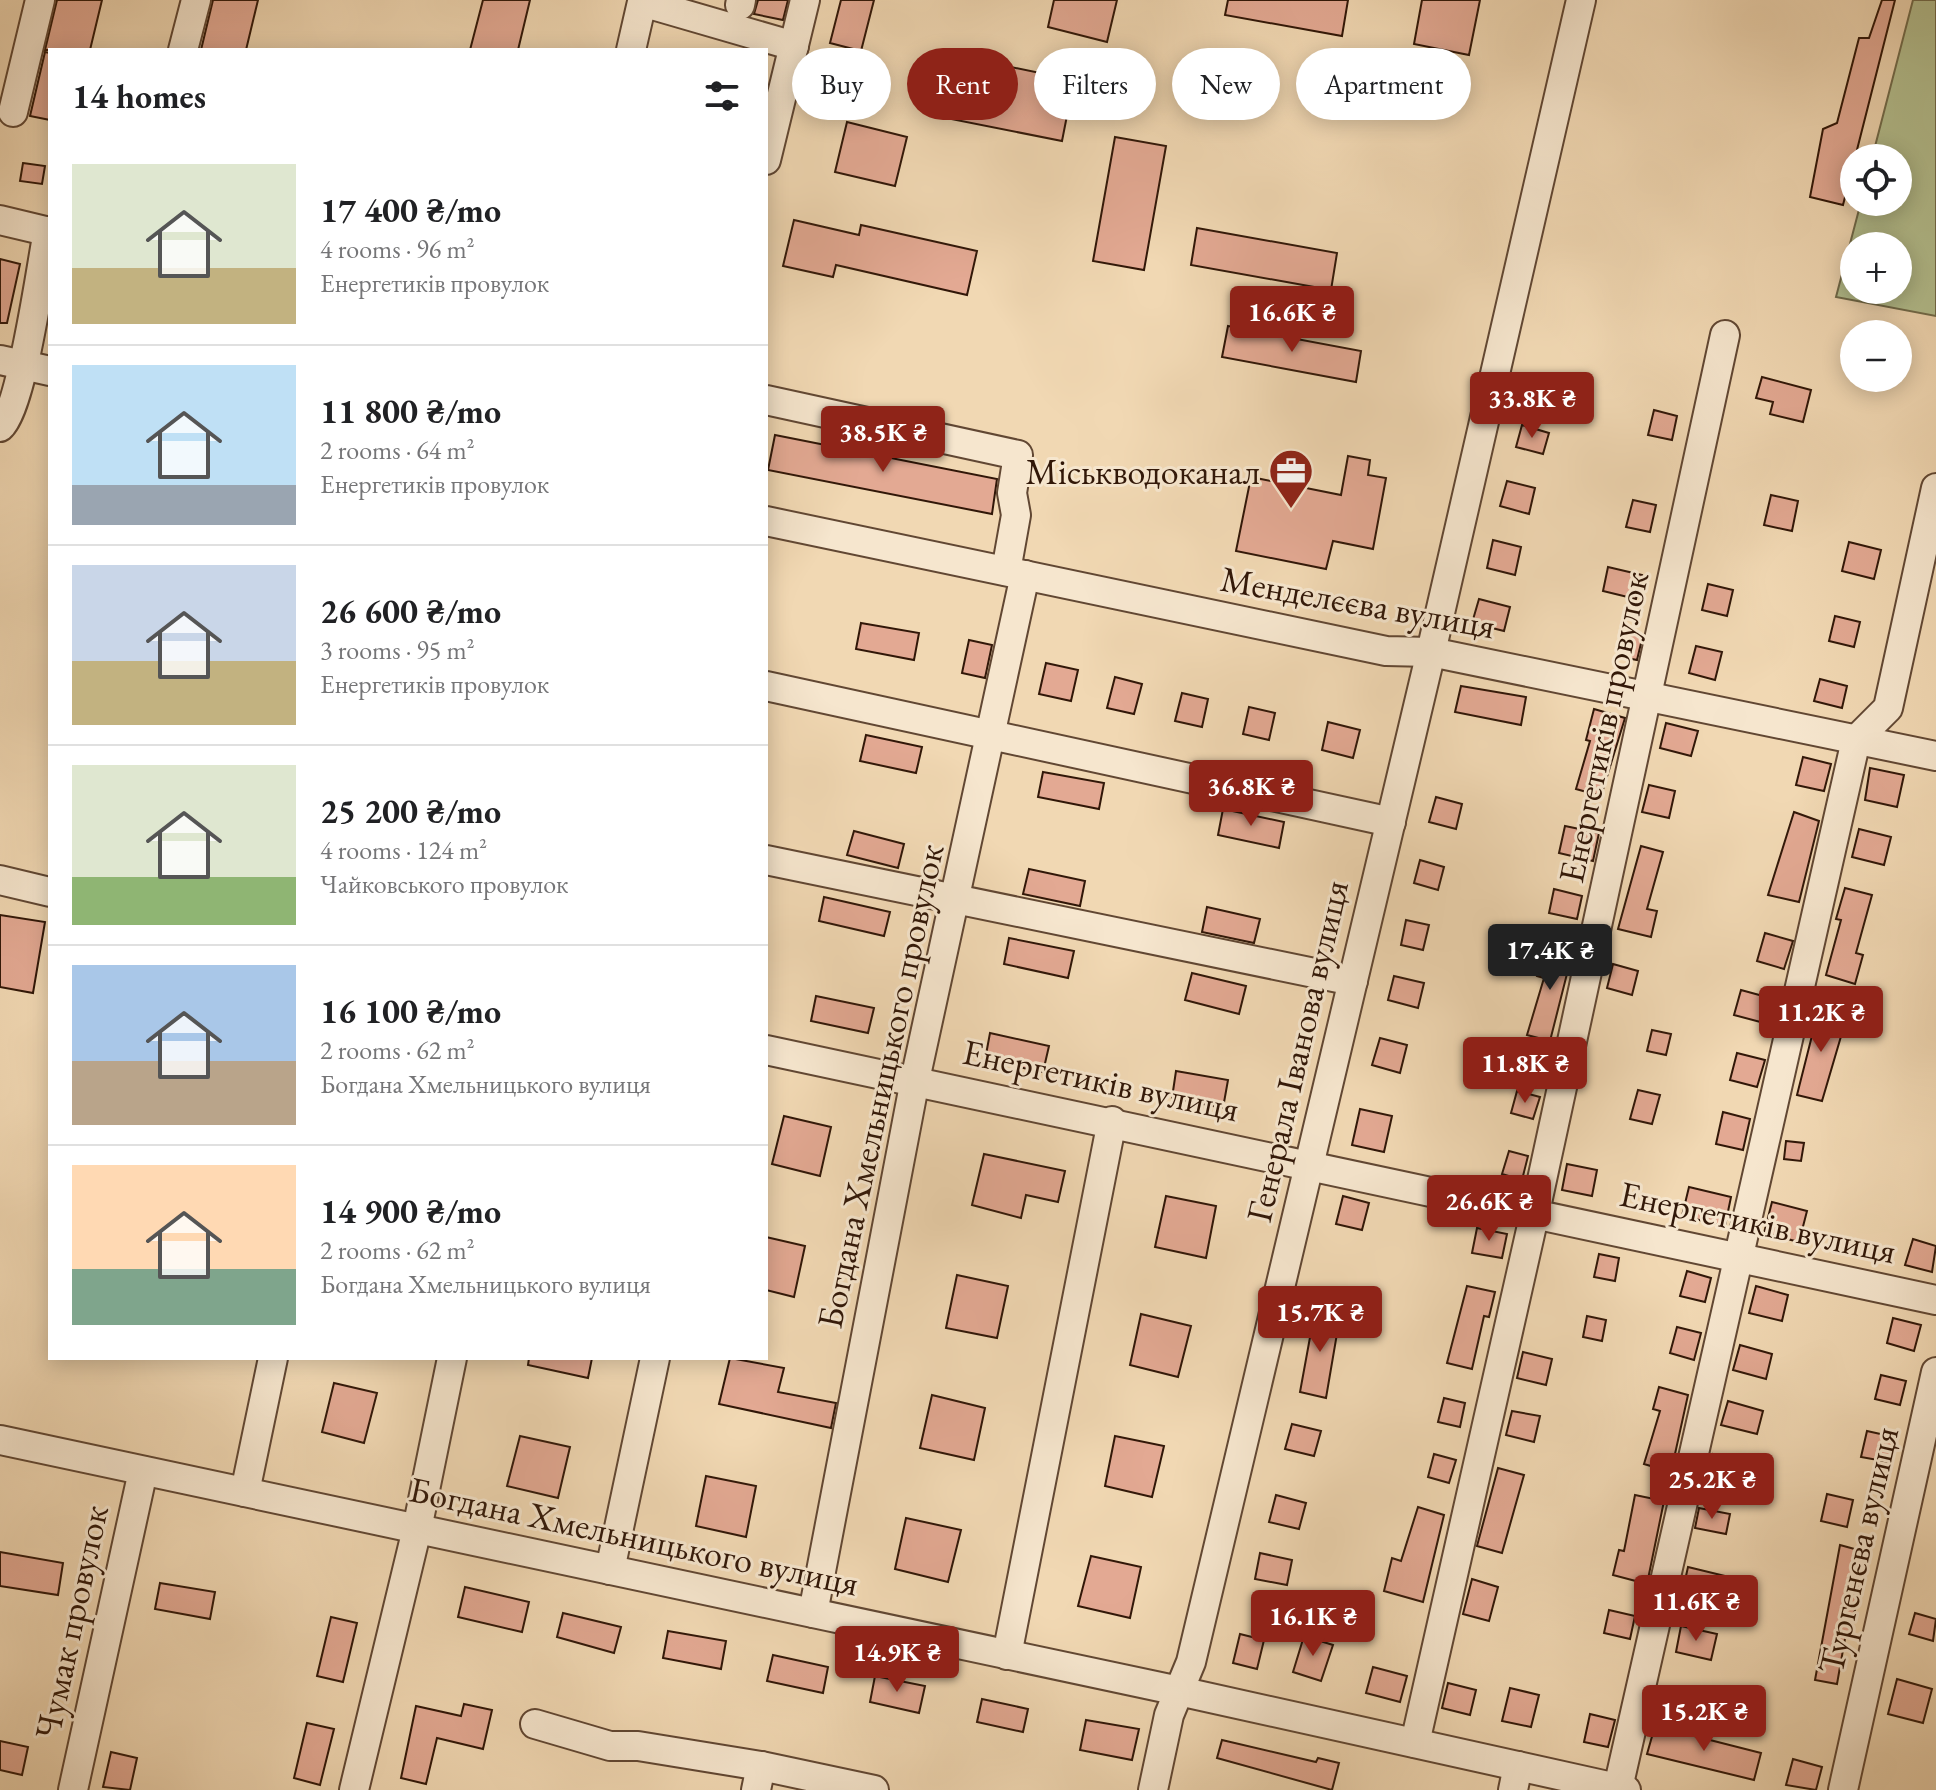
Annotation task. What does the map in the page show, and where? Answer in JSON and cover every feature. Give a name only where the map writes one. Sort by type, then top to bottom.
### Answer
[{"type":"street","points":[[13,112],[40,0]]},
{"type":"street","points":[[184,48],[196,0]]},
{"type":"street","points":[[768,152],[805,0]]},
{"type":"street","name":"Генерала Іванова вулиця","points":[[1153,1790],[1169,1715],[1191,1662],[1431,652],[1581,0]]},
{"type":"street","points":[[631,48],[642,2],[794,46]]},
{"type":"street","points":[[0,220],[48,232]]},
{"type":"street","points":[[0,427],[9,420],[11,362],[48,235]]},
{"type":"street","name":"Енергетиків провулок","points":[[1415,1743],[1649,697],[1725,335]]},
{"type":"street","points":[[11,362],[48,371]]},
{"type":"street","name":"Богдана Хмельницького провулок","points":[[768,400],[1018,455],[1012,493],[1016,515],[1016,573],[993,735],[915,1080],[813,1613]]},
{"type":"street","points":[[1622,1789],[1736,1256],[1856,740],[1888,708],[1936,488]]},
{"type":"street","name":"Менделєєва вулиця","points":[[768,521],[1386,651],[1431,652],[1936,756]]},
{"type":"street","points":[[768,686],[1391,822]]},
{"type":"street","points":[[768,860],[1353,981]]},
{"type":"street","points":[[0,880],[48,892]]},
{"type":"street","name":"Енергетиків вулиця","points":[[768,1050],[1309,1163],[1936,1300]]},
{"type":"street","points":[[1007,1655],[1112,1121]]},
{"type":"street","points":[[245,1492],[273,1360]]},
{"type":"street","points":[[354,1790],[417,1529],[452,1360]]},
{"type":"street","points":[[610,1570],[655,1360]]},
{"type":"street","name":"Тургенєва вулиця","points":[[1843,1790],[1936,1372]]},
{"type":"street","name":"Богдана Хмельницького вулиця","points":[[0,1440],[1415,1743],[1515,1778],[1622,1789]]},
{"type":"street","name":"Чумак провулок","points":[[73,1790],[143,1471]]},
{"type":"street","points":[[535,1724],[610,1746],[638,1746],[758,1778],[874,1790]]},
{"type":"green space","points":[[1913,0],[1936,0],[1936,316],[1873,304],[1912,304],[1912,232],[1853,232],[1857,216],[1912,216],[1912,144],[1876,144]]},
{"type":"building","points":[[57,0],[102,0],[90,48],[45,50]]},
{"type":"building","points":[[213,0],[258,0],[246,48],[201,48]]},
{"type":"building","points":[[483,0],[530,0],[518,48],[471,48]]},
{"type":"building","points":[[758,0],[788,0],[783,20],[754,14]]},
{"type":"building","points":[[841,0],[874,0],[862,48],[830,43]]},
{"type":"building","points":[[1054,0],[1117,0],[1107,42],[1048,27]]},
{"type":"building","points":[[1228,0],[1348,0],[1342,36],[1225,15]]},
{"type":"building","points":[[1422,0],[1480,0],[1470,48],[1434,48],[1414,44]]},
{"type":"building","points":[[1882,0],[1895,0],[1858,144],[1840,144],[1840,204],[1810,197],[1823,129],[1837,123],[1859,38],[1869,38]]},
{"type":"building","points":[[45,52],[48,53],[48,120],[30,116]]},
{"type":"building","points":[[1018,68],[1034,72],[1034,120],[1066,120],[1062,141],[956,120],[1018,120]]},
{"type":"building","points":[[847,122],[907,137],[895,186],[835,172]]},
{"type":"building","points":[[1115,137],[1166,146],[1144,270],[1093,261]]},
{"type":"building","points":[[23,163],[45,166],[42,184],[20,181]]},
{"type":"building","points":[[794,220],[859,235],[861,225],[977,251],[967,295],[836,265],[833,277],[783,266]]},
{"type":"building","points":[[1197,228],[1337,253],[1331,290],[1191,265]]},
{"type":"building","points":[[0,259],[20,264],[7,323],[0,323]]},
{"type":"building","points":[[1228,326],[1361,351],[1356,382],[1222,357]]},
{"type":"building","points":[[1762,377],[1811,390],[1803,422],[1770,414],[1773,402],[1756,398]]},
{"type":"building","points":[[1654,410],[1677,416],[1672,440],[1648,435]]},
{"type":"building","points":[[1522,425],[1549,433],[1543,454],[1516,447]]},
{"type":"building","points":[[775,435],[997,479],[992,514],[768,470]]},
{"type":"building","points":[[1348,456],[1370,460],[1368,475],[1386,478],[1373,549],[1333,541],[1326,569],[1236,551],[1251,477],[1341,495]]},
{"type":"building","points":[[1507,481],[1535,488],[1529,514],[1500,506]]},
{"type":"building","points":[[1771,495],[1798,501],[1792,531],[1764,525]]},
{"type":"building","points":[[1633,500],[1656,505],[1650,532],[1626,527]]},
{"type":"building","points":[[1493,540],[1521,547],[1515,575],[1487,568]]},
{"type":"building","points":[[1849,542],[1881,550],[1874,579],[1842,571]]},
{"type":"building","points":[[1608,567],[1642,575],[1636,599],[1603,591]]},
{"type":"building","points":[[1708,584],[1733,590],[1727,616],[1702,610]]},
{"type":"building","points":[[1479,599],[1510,607],[1504,631],[1472,623]]},
{"type":"building","points":[[1835,616],[1860,622],[1854,647],[1829,641]]},
{"type":"building","points":[[861,623],[919,633],[914,660],[856,649]]},
{"type":"building","points":[[1622,630],[1643,635],[1637,660],[1617,656]]},
{"type":"building","points":[[969,640],[992,645],[985,678],[962,673]]},
{"type":"building","points":[[1696,646],[1722,652],[1715,680],[1689,673]]},
{"type":"building","points":[[1046,663],[1078,670],[1071,701],[1039,694]]},
{"type":"building","points":[[1115,677],[1142,684],[1134,714],[1107,708]]},
{"type":"building","points":[[1820,679],[1847,686],[1842,708],[1814,701]]},
{"type":"building","points":[[1461,686],[1526,697],[1521,725],[1455,712]]},
{"type":"building","points":[[1182,693],[1208,699],[1202,727],[1175,721]]},
{"type":"building","points":[[1249,707],[1275,713],[1269,740],[1243,734]]},
{"type":"building","points":[[1594,709],[1625,718],[1601,796],[1576,789],[1590,741],[1586,740]]},
{"type":"building","points":[[1328,722],[1360,730],[1353,758],[1322,750]]},
{"type":"building","points":[[1666,723],[1698,731],[1691,756],[1660,748]]},
{"type":"building","points":[[866,735],[922,747],[916,773],[860,761]]},
{"type":"building","points":[[1803,757],[1831,764],[1824,791],[1796,785]]},
{"type":"building","points":[[1870,768],[1904,775],[1897,807],[1865,800]]},
{"type":"building","points":[[1043,772],[1104,783],[1099,809],[1038,797]]},
{"type":"building","points":[[1649,785],[1675,791],[1669,818],[1642,812]]},
{"type":"building","points":[[1436,797],[1462,804],[1456,829],[1429,822]]},
{"type":"building","points":[[1223,809],[1284,822],[1279,848],[1218,835]]},
{"type":"building","points":[[1794,812],[1819,821],[1799,902],[1768,895]]},
{"type":"building","points":[[1565,826],[1599,833],[1593,861],[1559,853]]},
{"type":"building","points":[[1859,829],[1891,837],[1884,865],[1852,857]]},
{"type":"building","points":[[854,831],[904,844],[898,868],[847,855]]},
{"type":"building","points":[[1641,846],[1663,852],[1647,909],[1657,911],[1651,937],[1618,929]]},
{"type":"building","points":[[1420,860],[1444,867],[1438,890],[1414,883]]},
{"type":"building","points":[[1029,869],[1085,881],[1080,906],[1023,894]]},
{"type":"building","points":[[1845,888],[1872,895],[1856,953],[1863,955],[1855,984],[1826,975],[1841,920],[1836,919]]},
{"type":"building","points":[[1554,889],[1582,896],[1577,919],[1549,913]]},
{"type":"building","points":[[824,897],[890,912],[884,936],[819,921]]},
{"type":"building","points":[[1207,907],[1260,919],[1254,943],[1202,932]]},
{"type":"building","points":[[0,915],[45,922],[33,993],[0,987]]},
{"type":"building","points":[[1406,920],[1429,925],[1423,950],[1401,945]]},
{"type":"building","points":[[1765,933],[1793,941],[1784,969],[1757,961]]},
{"type":"building","points":[[1009,938],[1074,951],[1068,978],[1004,964]]},
{"type":"building","points":[[1545,946],[1572,954],[1550,1041],[1527,1035],[1544,978],[1537,976]]},
{"type":"building","points":[[1613,964],[1638,971],[1632,995],[1607,988]]},
{"type":"building","points":[[1192,973],[1246,986],[1239,1014],[1185,1000]]},
{"type":"building","points":[[1394,976],[1424,983],[1418,1008],[1388,1000]]},
{"type":"building","points":[[1741,990],[1774,999],[1768,1024],[1734,1015]]},
{"type":"building","points":[[816,996],[874,1008],[868,1033],[811,1021]]},
{"type":"building","points":[[1819,1008],[1847,1016],[1822,1101],[1797,1095]]},
{"type":"building","points":[[1652,1030],[1671,1034],[1666,1055],[1647,1051]]},
{"type":"building","points":[[990,1033],[1049,1046],[1043,1072],[985,1060]]},
{"type":"building","points":[[1380,1038],[1407,1045],[1400,1073],[1372,1065]]},
{"type":"building","points":[[1737,1053],[1765,1060],[1757,1087],[1730,1080]]},
{"type":"building","points":[[1176,1071],[1228,1080],[1223,1108],[1172,1098]]},
{"type":"building","points":[[1638,1090],[1660,1095],[1652,1124],[1630,1119]]},
{"type":"building","points":[[1517,1091],[1540,1097],[1533,1119],[1511,1113]]},
{"type":"building","points":[[1360,1109],[1392,1116],[1384,1152],[1352,1145]]},
{"type":"building","points":[[1723,1112],[1750,1119],[1743,1150],[1716,1144]]},
{"type":"building","points":[[784,1116],[831,1127],[820,1176],[772,1164]]},
{"type":"building","points":[[1786,1141],[1804,1143],[1801,1161],[1784,1159]]},
{"type":"building","points":[[1509,1151],[1528,1156],[1522,1180],[1502,1174]]},
{"type":"building","points":[[984,1154],[1065,1171],[1058,1202],[1026,1195],[1021,1218],[972,1205]]},
{"type":"building","points":[[1567,1164],[1597,1170],[1592,1196],[1562,1190]]},
{"type":"building","points":[[1689,1187],[1731,1197],[1725,1226],[1682,1216]]},
{"type":"building","points":[[1166,1196],[1216,1206],[1206,1258],[1155,1247]]},
{"type":"building","points":[[1343,1196],[1369,1203],[1362,1230],[1336,1224]]},
{"type":"building","points":[[1772,1202],[1807,1211],[1799,1242],[1764,1233]]},
{"type":"building","points":[[1477,1228],[1507,1234],[1502,1258],[1472,1253]]},
{"type":"building","points":[[768,1237],[805,1246],[794,1297],[768,1290]]},
{"type":"building","points":[[1913,1239],[1936,1246],[1932,1272],[1905,1265]]},
{"type":"building","points":[[1599,1254],[1619,1258],[1615,1281],[1594,1277]]},
{"type":"building","points":[[1687,1271],[1711,1278],[1705,1302],[1680,1296]]},
{"type":"building","points":[[957,1275],[1008,1286],[997,1338],[946,1328]]},
{"type":"building","points":[[1467,1286],[1495,1292],[1489,1317],[1484,1316],[1472,1369],[1447,1363]]},
{"type":"building","points":[[1756,1286],[1788,1295],[1782,1321],[1749,1313]]},
{"type":"building","points":[[1315,1310],[1340,1316],[1326,1398],[1300,1392]]},
{"type":"building","points":[[1141,1314],[1191,1326],[1178,1377],[1130,1365]]},
{"type":"building","points":[[1587,1316],[1606,1320],[1602,1341],[1583,1337]]},
{"type":"building","points":[[1893,1318],[1921,1325],[1914,1351],[1887,1343]]},
{"type":"building","points":[[1677,1327],[1701,1333],[1694,1360],[1670,1353]]},
{"type":"building","points":[[1740,1345],[1772,1354],[1766,1379],[1733,1370]]},
{"type":"building","points":[[1523,1352],[1552,1359],[1546,1385],[1517,1378]]},
{"type":"building","points":[[529,1360],[592,1360],[588,1378],[528,1365]]},
{"type":"building","points":[[730,1360],[784,1368],[778,1392],[836,1403],[831,1428],[719,1404]]},
{"type":"building","points":[[1881,1375],[1906,1381],[1900,1405],[1875,1399]]},
{"type":"building","points":[[334,1383],[377,1393],[364,1443],[322,1432]]},
{"type":"building","points":[[1659,1387],[1688,1395],[1671,1472],[1644,1464],[1660,1411],[1653,1409]]},
{"type":"building","points":[[932,1395],[985,1408],[974,1460],[920,1448]]},
{"type":"building","points":[[1444,1398],[1465,1403],[1460,1427],[1438,1422]]},
{"type":"building","points":[[1728,1401],[1763,1411],[1757,1434],[1721,1425]]},
{"type":"building","points":[[1512,1411],[1540,1416],[1534,1442],[1506,1435]]},
{"type":"building","points":[[1292,1424],[1321,1431],[1314,1456],[1285,1449]]},
{"type":"building","points":[[1867,1431],[1894,1437],[1889,1462],[1861,1457]]},
{"type":"building","points":[[520,1436],[570,1447],[558,1498],[507,1486]]},
{"type":"building","points":[[1115,1436],[1164,1446],[1152,1497],[1105,1486]]},
{"type":"building","points":[[1434,1454],[1456,1460],[1449,1483],[1428,1477]]},
{"type":"building","points":[[1713,1454],[1744,1461],[1738,1488],[1707,1482]]},
{"type":"building","points":[[1498,1468],[1524,1475],[1502,1553],[1477,1546]]},
{"type":"building","points":[[706,1476],[756,1486],[746,1537],[696,1526]]},
{"type":"building","points":[[1827,1494],[1853,1500],[1847,1527],[1821,1521]]},
{"type":"building","points":[[1276,1495],[1306,1503],[1299,1529],[1269,1522]]},
{"type":"building","points":[[1635,1495],[1664,1501],[1647,1584],[1613,1575],[1619,1550],[1624,1551]]},
{"type":"building","points":[[1418,1507],[1444,1515],[1423,1602],[1384,1591],[1392,1558],[1401,1561]]},
{"type":"building","points":[[1699,1508],[1730,1514],[1726,1534],[1695,1528]]},
{"type":"building","points":[[906,1518],[961,1530],[948,1582],[895,1569]]},
{"type":"building","points":[[1840,1545],[1869,1553],[1849,1634],[1846,1633],[1837,1684],[1815,1680]]},
{"type":"building","points":[[0,1552],[63,1563],[58,1595],[0,1586]]},
{"type":"building","points":[[1260,1553],[1292,1560],[1287,1585],[1255,1579]]},
{"type":"building","points":[[1091,1556],[1141,1567],[1130,1618],[1078,1606]]},
{"type":"building","points":[[1688,1567],[1725,1576],[1719,1602],[1682,1594]]},
{"type":"building","points":[[1472,1579],[1498,1587],[1489,1621],[1463,1614]]},
{"type":"building","points":[[160,1583],[215,1592],[210,1619],[155,1609]]},
{"type":"building","points":[[465,1587],[529,1602],[522,1632],[458,1617]]},
{"type":"building","points":[[1609,1610],[1635,1616],[1630,1639],[1604,1633]]},
{"type":"building","points":[[563,1613],[621,1627],[614,1653],[557,1637]]},
{"type":"building","points":[[1915,1613],[1936,1619],[1933,1641],[1909,1634]]},
{"type":"building","points":[[331,1617],[357,1623],[343,1682],[317,1676]]},
{"type":"building","points":[[1681,1626],[1717,1634],[1711,1660],[1676,1652]]},
{"type":"building","points":[[668,1631],[726,1641],[721,1669],[663,1658]]},
{"type":"building","points":[[1240,1634],[1264,1640],[1257,1669],[1233,1663]]},
{"type":"building","points":[[1304,1636],[1333,1645],[1321,1681],[1293,1672]]},
{"type":"building","points":[[773,1655],[828,1667],[823,1693],[767,1681]]},
{"type":"building","points":[[1373,1667],[1407,1676],[1400,1702],[1366,1693]]},
{"type":"building","points":[[875,1676],[925,1686],[919,1713],[870,1702]]},
{"type":"building","points":[[1897,1679],[1932,1689],[1923,1723],[1888,1714]]},
{"type":"building","points":[[1448,1683],[1476,1690],[1470,1715],[1442,1708]]},
{"type":"building","points":[[1510,1688],[1539,1695],[1531,1727],[1502,1721]]},
{"type":"building","points":[[982,1699],[1028,1709],[1023,1732],[977,1722]]},
{"type":"building","points":[[464,1704],[492,1710],[483,1749],[437,1738],[426,1784],[401,1778],[416,1706],[461,1716]]},
{"type":"building","points":[[1590,1714],[1615,1720],[1608,1747],[1584,1742]]},
{"type":"building","points":[[1086,1720],[1139,1729],[1132,1760],[1080,1750]]},
{"type":"building","points":[[307,1723],[334,1729],[320,1785],[294,1778]]},
{"type":"building","points":[[1655,1726],[1761,1753],[1754,1780],[1647,1754]]},
{"type":"building","points":[[1222,1740],[1316,1762],[1318,1758],[1339,1763],[1332,1790],[1217,1758]]},
{"type":"building","points":[[0,1741],[28,1747],[22,1775],[0,1770]]},
{"type":"building","points":[[111,1752],[137,1758],[130,1790],[103,1787]]},
{"type":"building","points":[[1793,1759],[1822,1767],[1816,1790],[1786,1785]]},
{"type":"place","name":"Міськводоканал","points":[[1291,510]]}]
